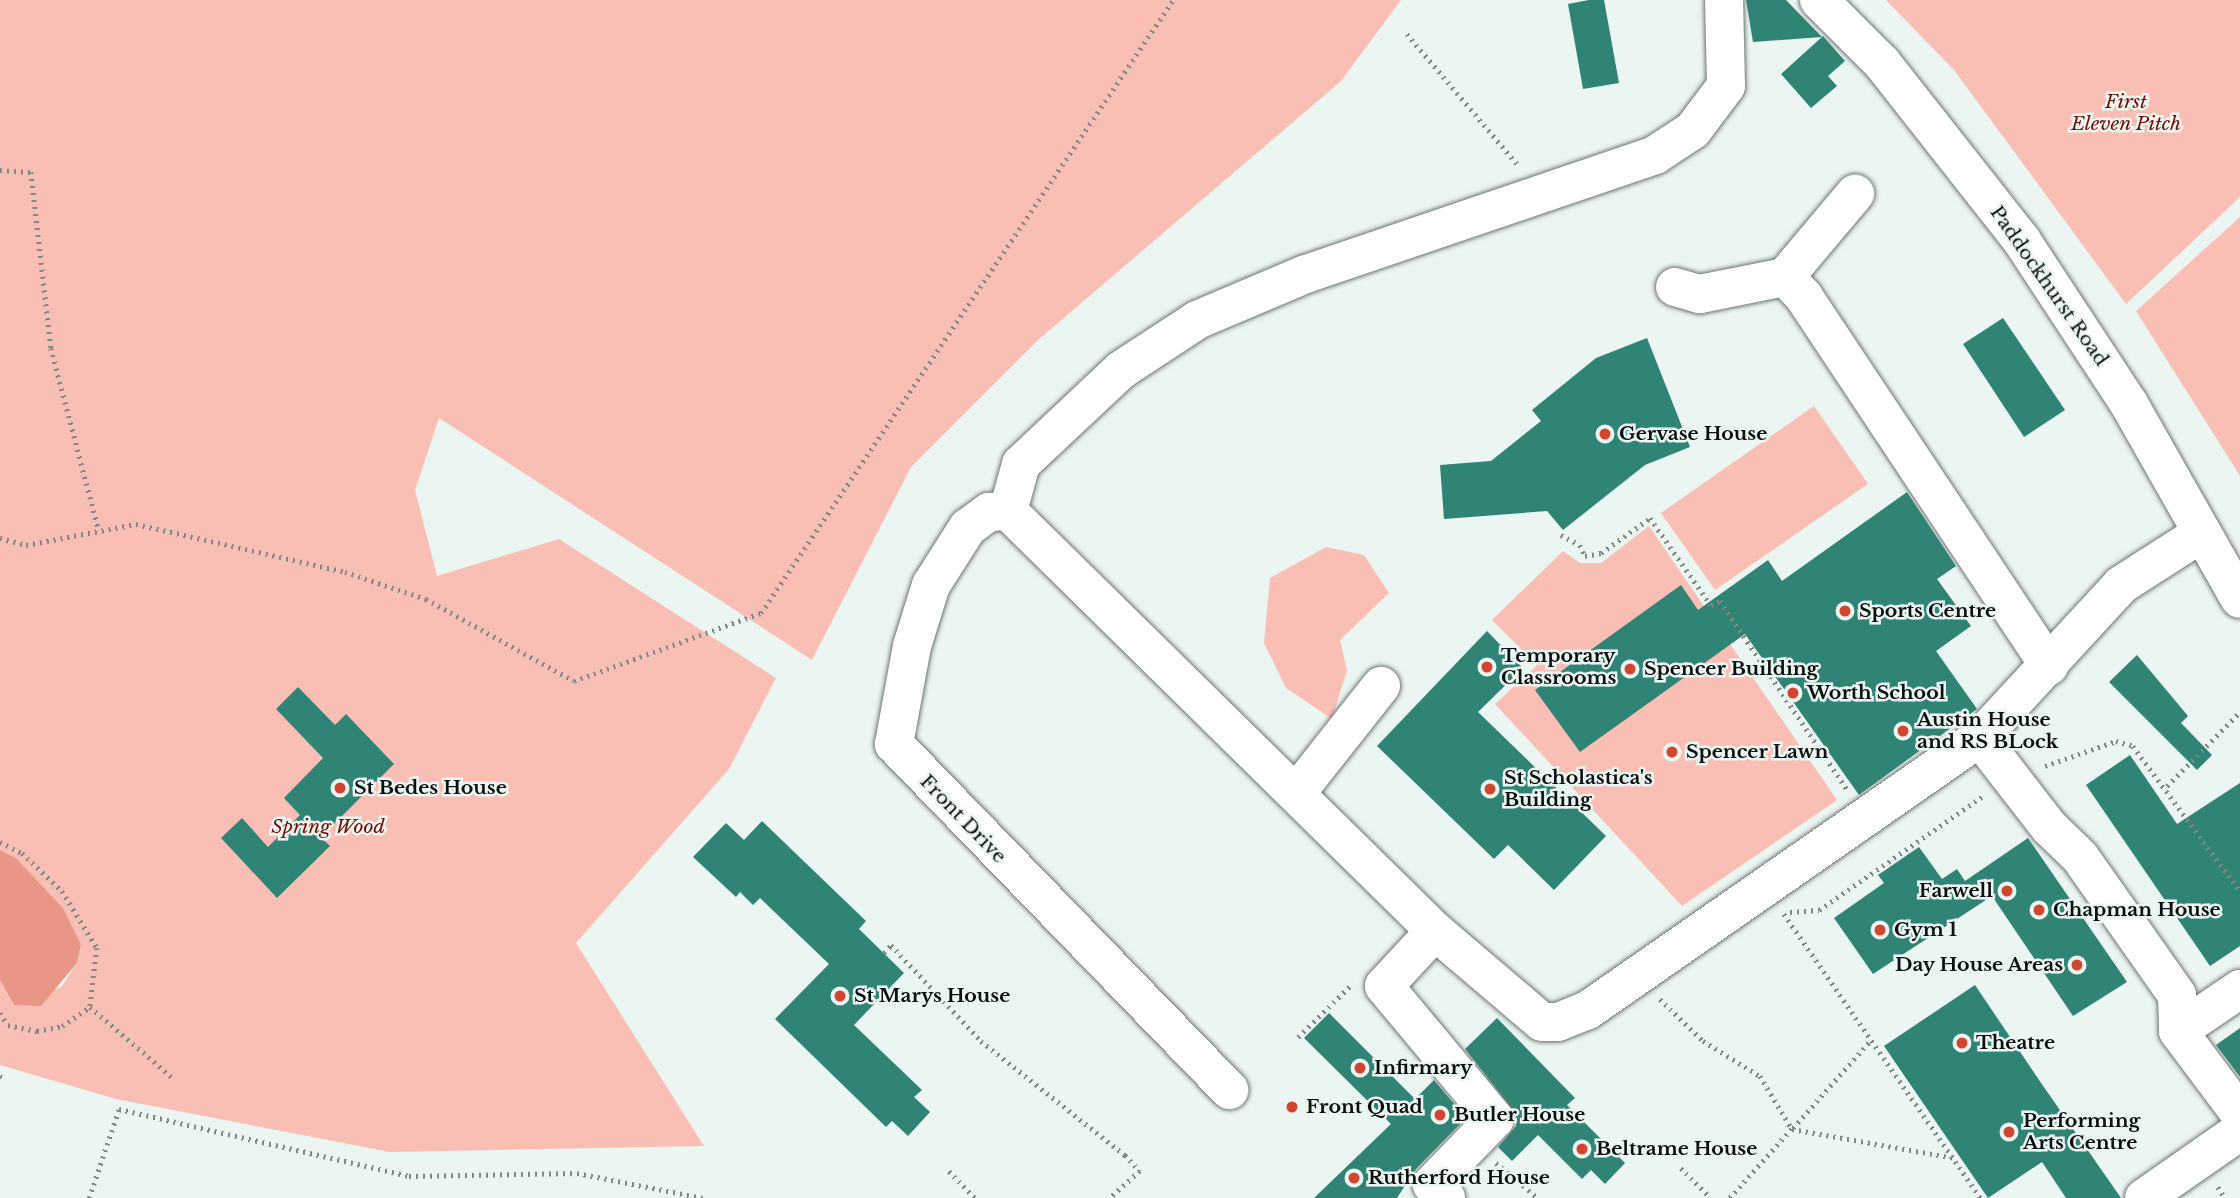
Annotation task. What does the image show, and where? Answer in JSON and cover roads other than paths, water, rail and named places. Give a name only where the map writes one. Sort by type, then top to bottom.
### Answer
[{"type":"main road","points":[[1724,0],[1726,86],[1707,116],[1655,155],[1306,274],[1197,320],[1121,370],[1021,464],[1008,511],[1298,790],[1435,931],[1542,1022],[1558,1023],[1588,1010],[1980,738],[2121,585],[2202,533]]},
{"type":"main road","name":"Paddockhurst Road","points":[[1819,0],[1882,63],[2022,241],[2129,404],[2240,599]]},
{"type":"main road","points":[[1675,287],[1700,294],[1784,277],[1855,194]]},
{"type":"main road","points":[[1784,277],[1804,297],[2049,666]]},
{"type":"main road","name":"Front Drive","points":[[1008,511],[989,512],[968,527],[932,585],[912,646],[894,744],[1229,1090]]},
{"type":"main road","points":[[1298,790],[1381,686]]},
{"type":"main road","points":[[1980,738],[2000,785],[2080,857],[2177,995],[2178,1031],[2240,1114]]},
{"type":"main road","points":[[1435,931],[1384,986],[1495,1119],[1485,1153],[1432,1184],[1446,1198]]},
{"type":"main road","points":[[2178,1031],[2240,989]]},
{"type":"main road","points":[[2144,1198],[2240,1131]]},
{"type":"place","name":"Gervase House","points":[[1605,434]]},
{"type":"place","name":"Sports Centre","points":[[1845,611]]},
{"type":"place","name":"Temporary Classrooms","points":[[1487,667]]},
{"type":"place","name":"Spencer Building","points":[[1630,669]]},
{"type":"place","name":"Worth School","points":[[1793,693]]},
{"type":"place","name":"Austin House and RS BLock","points":[[1903,731]]},
{"type":"place","name":"Spencer Lawn","points":[[1672,752]]},
{"type":"place","name":"St Bedes House","points":[[340,788]]},
{"type":"place","name":"St Scholastica's Building","points":[[1490,789]]},
{"type":"place","name":"Farwell","points":[[2007,891]]},
{"type":"place","name":"Chapman House","points":[[2039,910]]},
{"type":"place","name":"Gym 1","points":[[1880,930]]},
{"type":"place","name":"Day House Areas","points":[[2077,965]]},
{"type":"place","name":"St Marys House","points":[[840,996]]},
{"type":"place","name":"Theatre","points":[[1962,1043]]},
{"type":"place","name":"Infirmary","points":[[1360,1068]]},
{"type":"place","name":"Front Quad","points":[[1292,1107]]},
{"type":"place","name":"Butler House","points":[[1440,1115]]},
{"type":"place","name":"Performing Arts Centre","points":[[2009,1132]]},
{"type":"place","name":"Beltrame House","points":[[1582,1149]]},
{"type":"place","name":"Rutherford House","points":[[1354,1178]]},
{"type":"park label","name":"First Eleven Pitch","points":[[2126,113]]},
{"type":"park label","name":"Spring Wood","points":[[328,827]]}]
